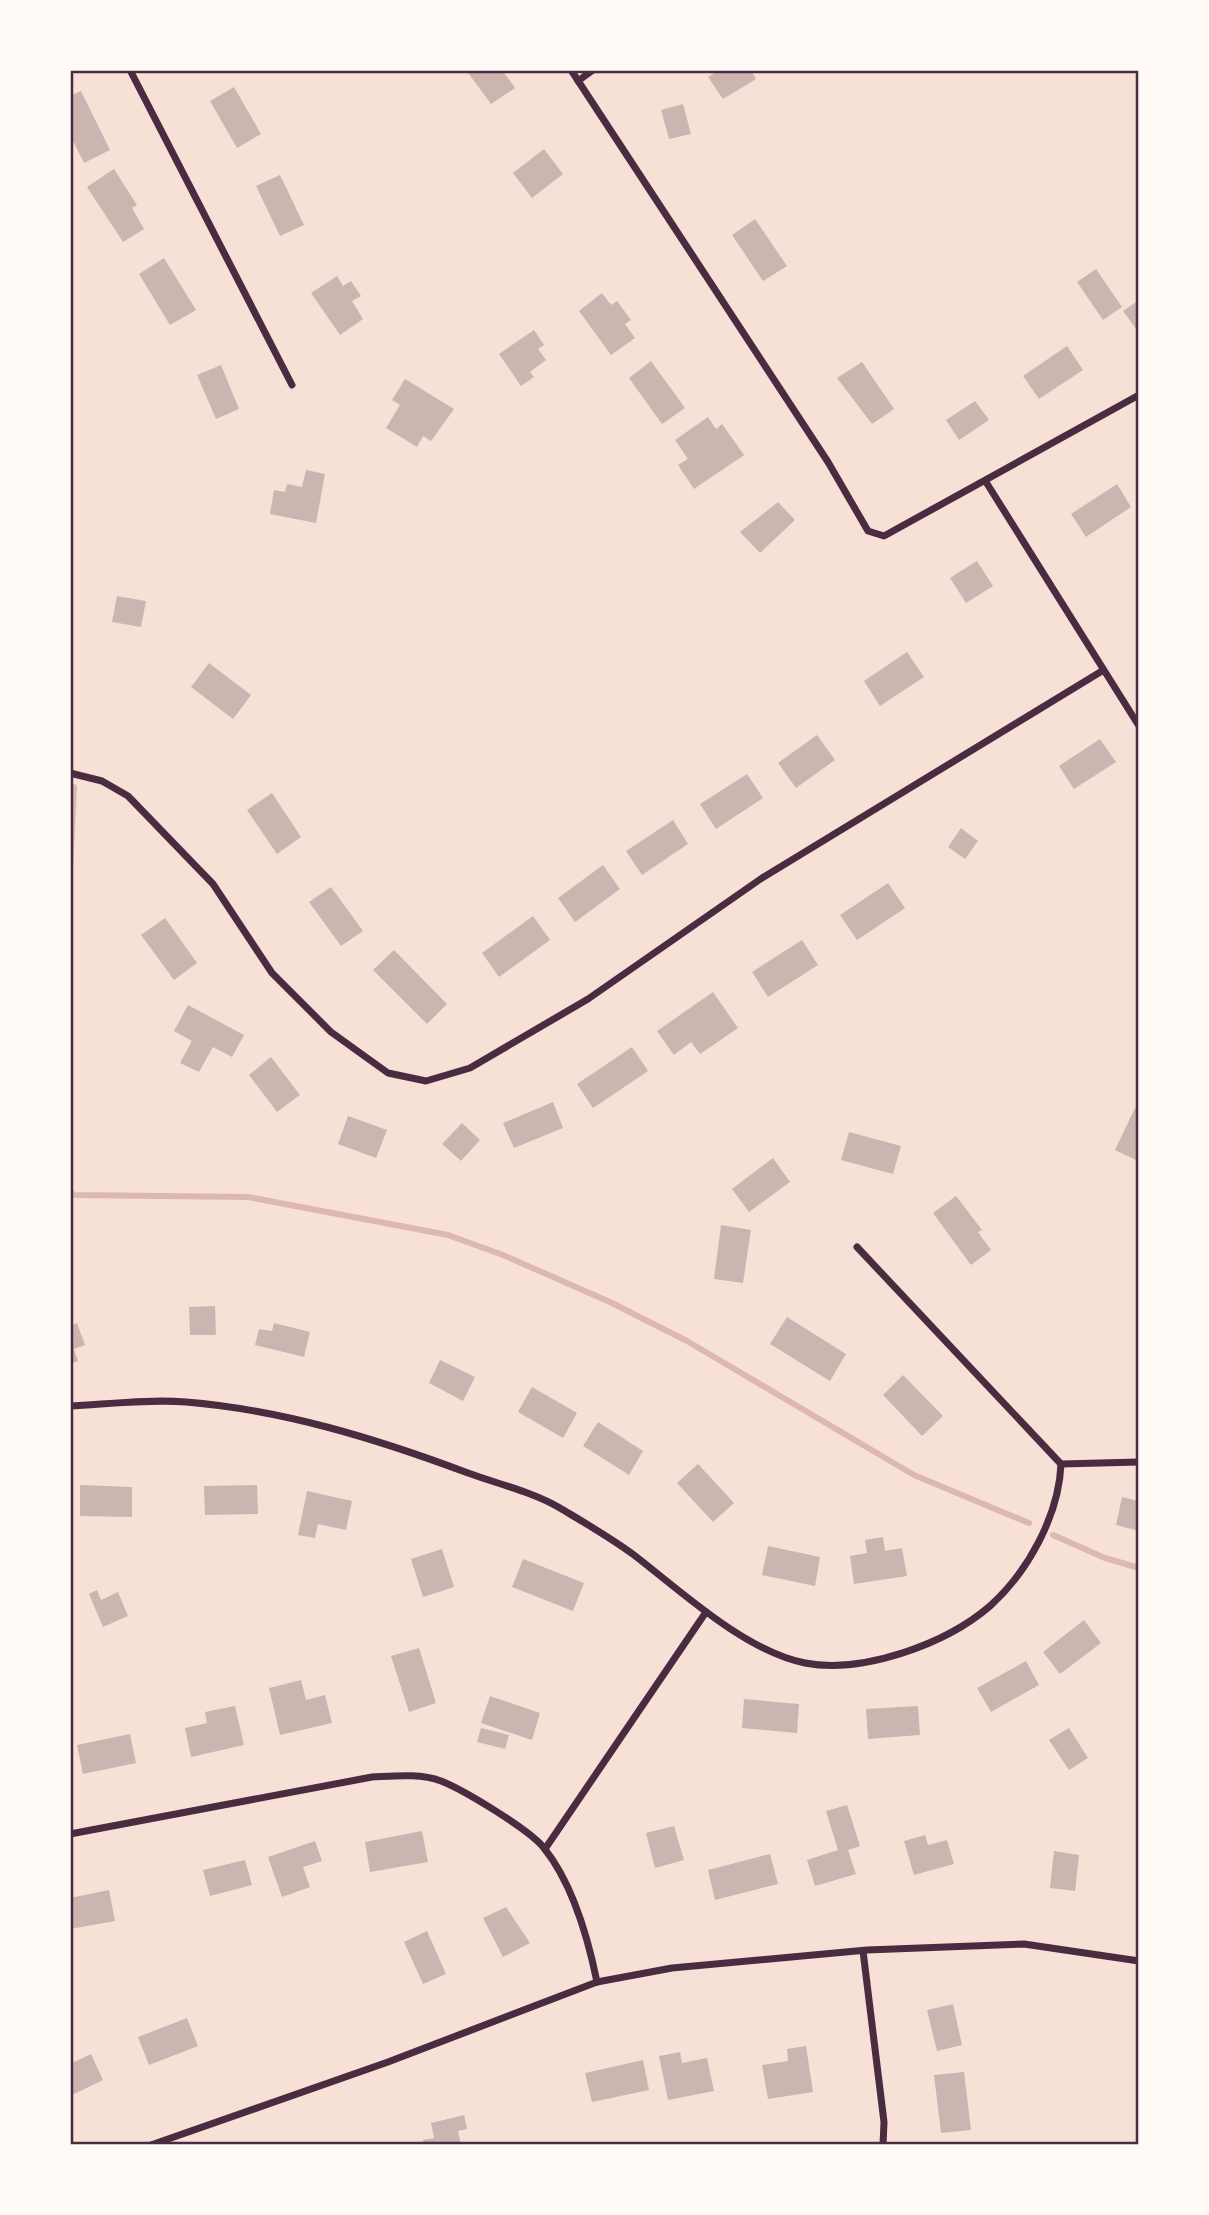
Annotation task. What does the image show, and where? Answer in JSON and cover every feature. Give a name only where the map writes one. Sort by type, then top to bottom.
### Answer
[{"type":"street","points":[[130,70],[292,386]]},
{"type":"street","points":[[571,70],[828,462],[868,531],[884,536],[986,482],[1139,395]]},
{"type":"street","points":[[578,80],[593,70]]},
{"type":"street","points":[[986,482],[1102,671],[1139,726]]},
{"type":"street","points":[[70,773],[102,781],[128,796],[213,884],[272,973],[331,1032],[388,1073],[426,1081],[470,1068],[588,999],[762,878],[1102,671]]},
{"type":"street","points":[[857,1247],[1061,1464],[1139,1462]]},
{"type":"street","points":[[70,1406],[185,1402],[329,1425],[557,1506],[630,1553],[733,1631],[806,1663],[844,1664],[893,1657],[943,1635],[977,1614],[1010,1585],[1026,1565],[1058,1494],[1061,1464]]},
{"type":"street","points":[[545,1849],[706,1612]]},
{"type":"street","points":[[70,1834],[372,1777],[408,1776],[440,1781],[476,1800],[545,1849],[574,1902],[589,1938],[597,1982]]},
{"type":"street","points":[[151,2145],[388,2062],[597,1982],[672,1968],[863,1951],[1024,1944],[1139,1961]]},
{"type":"street","points":[[863,1951],[884,2122],[883,2145]]},
{"type":"building","points":[[466,70],[502,70],[515,88],[491,104]]},
{"type":"building","points":[[719,70],[751,70],[756,79],[723,99],[708,77]]},
{"type":"building","points":[[234,87],[261,134],[237,148],[210,101]]},
{"type":"building","points":[[81,91],[110,150],[84,163],[70,135],[70,96]]},
{"type":"building","points":[[683,104],[691,134],[669,139],[661,110]]},
{"type":"building","points":[[544,149],[563,174],[532,198],[513,173]]},
{"type":"building","points":[[114,169],[137,205],[132,208],[144,229],[123,242],[87,187]]},
{"type":"building","points":[[280,175],[304,225],[280,236],[256,186]]},
{"type":"building","points":[[755,219],[787,266],[763,281],[732,235]]},
{"type":"building","points":[[164,258],[196,310],[170,325],[139,274]]},
{"type":"building","points":[[1096,269],[1122,307],[1103,320],[1077,282]]},
{"type":"building","points":[[337,276],[343,286],[351,281],[361,296],[352,301],[363,319],[340,335],[311,293]]},
{"type":"building","points":[[602,293],[611,305],[617,301],[631,320],[625,324],[635,338],[611,355],[579,311]]},
{"type":"building","points":[[1139,300],[1139,333],[1123,311]]},
{"type":"building","points":[[534,330],[544,345],[538,349],[546,360],[530,372],[534,377],[521,386],[499,354]]},
{"type":"building","points":[[1067,346],[1083,370],[1039,399],[1023,376]]},
{"type":"building","points":[[651,361],[685,408],[662,424],[629,378]]},
{"type":"building","points":[[862,362],[894,409],[872,424],[837,378]]},
{"type":"building","points":[[221,365],[239,409],[216,419],[197,375]]},
{"type":"building","points":[[405,379],[454,409],[431,441],[423,436],[417,447],[386,428],[400,405],[392,400]]},
{"type":"building","points":[[975,401],[989,420],[959,440],[946,420]]},
{"type":"building","points":[[708,417],[716,429],[722,424],[744,455],[694,489],[678,465],[688,459],[675,440]]},
{"type":"building","points":[[306,470],[325,474],[316,523],[270,514],[274,490],[285,492],[287,484],[302,487]]},
{"type":"building","points":[[1117,484],[1131,507],[1086,537],[1071,514]]},
{"type":"building","points":[[778,502],[795,520],[760,553],[740,532]]},
{"type":"building","points":[[977,561],[993,586],[966,603],[950,578]]},
{"type":"building","points":[[117,596],[146,601],[141,627],[112,622]]},
{"type":"building","points":[[907,652],[924,677],[880,706],[864,681]]},
{"type":"building","points":[[209,663],[251,695],[233,719],[191,687]]},
{"type":"building","points":[[817,735],[835,760],[796,788],[778,763]]},
{"type":"building","points":[[1100,739],[1116,762],[1074,789],[1059,766]]},
{"type":"building","points":[[747,774],[763,798],[716,829],[700,804]]},
{"type":"building","points":[[272,793],[301,837],[277,854],[247,810]]},
{"type":"building","points":[[673,820],[688,844],[642,875],[626,851]]},
{"type":"building","points":[[961,828],[978,841],[965,859],[948,847]]},
{"type":"building","points":[[603,865],[620,889],[575,922],[558,898]]},
{"type":"building","points":[[888,883],[905,908],[857,940],[840,915]]},
{"type":"building","points":[[331,887],[363,931],[341,946],[309,902]]},
{"type":"building","points":[[533,916],[550,940],[499,977],[482,953]]},
{"type":"building","points":[[165,918],[197,963],[174,980],[141,935]]},
{"type":"building","points":[[802,940],[818,965],[768,997],[752,972]]},
{"type":"building","points":[[394,950],[447,1004],[427,1024],[373,970]]},
{"type":"building","points":[[713,992],[738,1028],[700,1054],[691,1042],[674,1055],[657,1031]]},
{"type":"building","points":[[188,1005],[244,1035],[232,1057],[213,1047],[199,1072],[180,1063],[192,1041],[174,1031]]},
{"type":"building","points":[[632,1047],[648,1071],[593,1108],[577,1084]]},
{"type":"building","points":[[271,1057],[300,1095],[277,1112],[249,1075]]},
{"type":"building","points":[[553,1102],[563,1128],[514,1148],[503,1123]]},
{"type":"building","points":[[1135,1108],[1139,1110],[1138,1161],[1115,1150]]},
{"type":"building","points":[[348,1116],[387,1130],[376,1158],[338,1144]]},
{"type":"building","points":[[462,1123],[480,1140],[461,1161],[442,1144]]},
{"type":"building","points":[[849,1132],[901,1146],[893,1174],[841,1160]]},
{"type":"building","points":[[773,1158],[790,1182],[749,1212],[732,1189]]},
{"type":"building","points":[[956,1196],[982,1230],[978,1232],[991,1250],[971,1265],[933,1213]]},
{"type":"building","points":[[721,1225],[751,1230],[743,1283],[714,1279]]},
{"type":"building","points":[[215,1306],[216,1335],[190,1335],[189,1307]]},
{"type":"building","points":[[787,1317],[846,1354],[830,1381],[770,1344]]},
{"type":"building","points":[[77,1323],[85,1345],[74,1349],[78,1361],[70,1364],[70,1326]]},
{"type":"building","points":[[274,1323],[310,1332],[304,1357],[255,1345],[259,1329],[272,1331]]},
{"type":"building","points":[[440,1360],[475,1377],[463,1401],[429,1383]]},
{"type":"building","points":[[903,1375],[943,1416],[922,1436],[883,1395]]},
{"type":"building","points":[[532,1387],[577,1413],[563,1438],[518,1412]]},
{"type":"building","points":[[598,1422],[643,1451],[629,1475],[583,1446]]},
{"type":"building","points":[[698,1464],[734,1503],[713,1522],[677,1483]]},
{"type":"building","points":[[80,1485],[132,1487],[132,1517],[80,1516]]},
{"type":"building","points":[[257,1485],[258,1514],[205,1515],[204,1486]]},
{"type":"building","points":[[307,1491],[352,1501],[346,1530],[318,1524],[315,1538],[298,1535]]},
{"type":"building","points":[[1122,1497],[1139,1501],[1139,1531],[1116,1525]]},
{"type":"building","points":[[883,1537],[885,1551],[902,1548],[907,1576],[854,1584],[850,1556],[867,1553],[865,1540]]},
{"type":"building","points":[[768,1546],[820,1557],[815,1586],[762,1575]]},
{"type":"building","points":[[442,1549],[454,1587],[423,1597],[411,1559]]},
{"type":"building","points":[[523,1559],[584,1583],[573,1611],[512,1587]]},
{"type":"building","points":[[97,1590],[101,1600],[118,1592],[128,1616],[103,1627],[89,1594]]},
{"type":"building","points":[[1084,1620],[1101,1643],[1060,1674],[1043,1652]]},
{"type":"building","points":[[419,1648],[436,1703],[409,1712],[391,1656]]},
{"type":"building","points":[[1026,1661],[1039,1685],[991,1712],[977,1688]]},
{"type":"building","points":[[301,1680],[306,1700],[325,1695],[332,1723],[280,1735],[269,1688]]},
{"type":"building","points":[[490,1696],[540,1713],[532,1740],[481,1723]]},
{"type":"building","points":[[744,1699],[799,1704],[797,1733],[742,1728]]},
{"type":"building","points":[[235,1706],[244,1745],[191,1757],[185,1728],[207,1723],[205,1712]]},
{"type":"building","points":[[918,1706],[920,1735],[868,1739],[866,1709]]},
{"type":"building","points":[[481,1728],[509,1735],[505,1749],[477,1742]]},
{"type":"building","points":[[1069,1728],[1088,1758],[1069,1770],[1049,1740]]},
{"type":"building","points":[[130,1734],[136,1763],[83,1774],[77,1745]]},
{"type":"building","points":[[847,1805],[860,1846],[848,1850],[856,1874],[815,1886],[807,1860],[838,1850],[826,1811]]},
{"type":"building","points":[[674,1826],[684,1860],[655,1868],[646,1833]]},
{"type":"building","points":[[422,1831],[428,1862],[370,1872],[365,1842]]},
{"type":"building","points":[[925,1835],[928,1845],[947,1840],[954,1864],[914,1875],[904,1841]]},
{"type":"building","points":[[315,1841],[322,1861],[303,1867],[310,1887],[282,1897],[268,1857]]},
{"type":"building","points":[[1054,1851],[1079,1855],[1075,1891],[1050,1888]]},
{"type":"building","points":[[770,1854],[778,1884],[715,1900],[708,1870]]},
{"type":"building","points":[[245,1860],[252,1885],[210,1896],[203,1870]]},
{"type":"building","points":[[109,1890],[115,1921],[70,1929],[70,1898]]},
{"type":"building","points":[[506,1907],[530,1943],[503,1957],[483,1918]]},
{"type":"building","points":[[427,1931],[446,1974],[423,1984],[404,1942]]},
{"type":"building","points":[[953,2004],[962,2045],[937,2051],[927,2010]]},
{"type":"building","points":[[187,2018],[198,2046],[149,2065],[138,2037]]},
{"type":"building","points":[[806,2046],[813,2092],[768,2099],[762,2065],[788,2061],[787,2049]]},
{"type":"building","points":[[680,2052],[682,2063],[707,2058],[714,2091],[668,2100],[659,2056]]},
{"type":"building","points":[[91,2054],[103,2080],[70,2096],[70,2064]]},
{"type":"building","points":[[643,2060],[649,2090],[592,2102],[585,2073]]},
{"type":"building","points":[[964,2072],[971,2130],[941,2133],[934,2075]]},
{"type":"building","points":[[464,2115],[467,2129],[458,2131],[461,2145],[424,2145],[423,2140],[434,2138],[431,2123]]},
{"type":"waterway","points":[[70,869],[74,787]]},
{"type":"waterway","points":[[70,1191],[74,1195],[248,1197],[448,1235],[503,1255],[610,1302],[687,1341],[914,1475],[1029,1523]]},
{"type":"waterway","points":[[1053,1535],[1105,1558],[1139,1568]]}]
